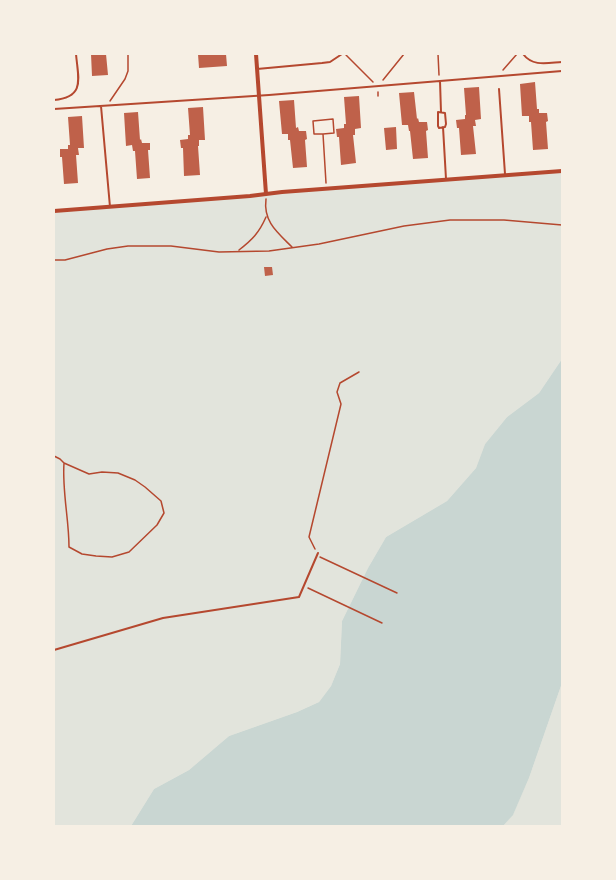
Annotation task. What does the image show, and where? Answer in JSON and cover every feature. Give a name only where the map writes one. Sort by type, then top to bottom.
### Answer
[{"type":"street","points":[[256,54],[266,194]]},
{"type":"street","points":[[54,211],[562,171]]},
{"type":"lane","points":[[54,100],[65,99],[74,94],[79,84],[76,54]]},
{"type":"lane","points":[[257,69],[330,62],[343,54]]},
{"type":"lane","points":[[523,54],[529,60],[538,64],[562,62]]},
{"type":"lane","points":[[54,109],[259,95],[562,71]]},
{"type":"lane","points":[[440,81],[441,112]]},
{"type":"lane","points":[[499,89],[505,176]]},
{"type":"lane","points":[[101,106],[110,207]]},
{"type":"lane","points":[[441,112],[437,113],[438,126],[443,127]]},
{"type":"lane","points":[[441,112],[445,113],[446,124],[446,126],[443,127],[446,180]]},
{"type":"lane","points":[[54,650],[163,618],[299,597],[317,554]]},
{"type":"path","points":[[107,106],[127,75],[129,67],[128,54]]},
{"type":"path","points":[[343,54],[377,86],[404,54]]},
{"type":"path","points":[[438,54],[440,81]]},
{"type":"path","points":[[502,76],[502,72],[517,54]]},
{"type":"path","points":[[333,119],[334,133],[323,134],[314,134],[313,121],[333,119]]},
{"type":"path","points":[[323,134],[327,189]]},
{"type":"path","points":[[238,252],[260,231],[266,217],[266,194]]},
{"type":"path","points":[[266,217],[274,230],[292,248]]},
{"type":"path","points":[[54,260],[65,260],[107,249],[128,246],[171,246],[219,252],[292,248],[340,240],[404,226],[450,220],[504,220],[562,225]]},
{"type":"path","points":[[358,372],[340,382],[337,392],[341,404],[309,537],[317,554],[397,593]]},
{"type":"path","points":[[54,456],[64,463],[89,474],[102,472],[118,473],[135,480],[161,501],[164,513],[158,525],[129,552],[112,557],[82,554],[69,547],[64,463]]},
{"type":"path","points":[[304,586],[382,623]]},
{"type":"shaded area","points":[[562,171],[562,359],[539,393],[507,417],[485,444],[476,468],[447,501],[386,537],[368,568],[342,621],[340,664],[331,686],[319,702],[297,712],[229,736],[189,770],[154,789],[131,826],[54,826],[54,211]]},
{"type":"shaded area","points":[[562,359],[562,683],[529,778],[513,815],[503,826],[131,826],[154,789],[189,770],[229,736],[297,712],[319,702],[331,686],[340,664],[342,621],[368,568],[386,537],[447,501],[476,468],[485,444],[507,417],[539,393]]},
{"type":"shaded area","points":[[562,683],[562,826],[503,826],[513,814],[529,778]]},
{"type":"building","points":[[91,54],[106,54],[108,75],[92,76]]},
{"type":"building","points":[[198,54],[226,54],[227,66],[199,68]]},
{"type":"building","points":[[535,82],[537,109],[539,109],[539,113],[547,113],[548,121],[546,122],[548,149],[533,150],[531,122],[529,122],[529,116],[522,116],[520,84]]},
{"type":"building","points":[[479,87],[481,119],[475,120],[476,126],[473,126],[476,154],[461,155],[459,128],[457,128],[456,120],[465,119],[466,115],[464,88]]},
{"type":"building","points":[[414,92],[417,119],[418,118],[419,122],[427,122],[428,130],[426,131],[428,158],[413,159],[410,131],[408,125],[402,125],[399,93]]},
{"type":"building","points":[[359,96],[361,128],[355,129],[355,135],[353,135],[356,163],[341,165],[339,137],[337,137],[336,129],[344,128],[344,124],[346,124],[344,97]]},
{"type":"building","points":[[294,100],[296,128],[298,127],[299,131],[306,131],[307,139],[305,140],[307,167],[293,168],[290,140],[288,140],[288,134],[282,134],[279,101]]},
{"type":"building","points":[[203,107],[205,140],[199,140],[198,146],[200,175],[184,176],[183,148],[181,148],[180,140],[188,139],[188,135],[190,135],[188,108]]},
{"type":"building","points":[[138,112],[140,140],[141,139],[142,143],[150,143],[150,150],[148,150],[150,178],[137,179],[135,151],[133,151],[132,145],[126,146],[124,113]]},
{"type":"building","points":[[82,116],[84,148],[78,148],[79,155],[76,155],[78,183],[64,184],[60,149],[68,149],[68,145],[70,145],[68,117]]},
{"type":"building","points":[[396,127],[397,149],[386,150],[384,128]]},
{"type":"building","points":[[264,267],[272,267],[273,275],[265,276]]}]
